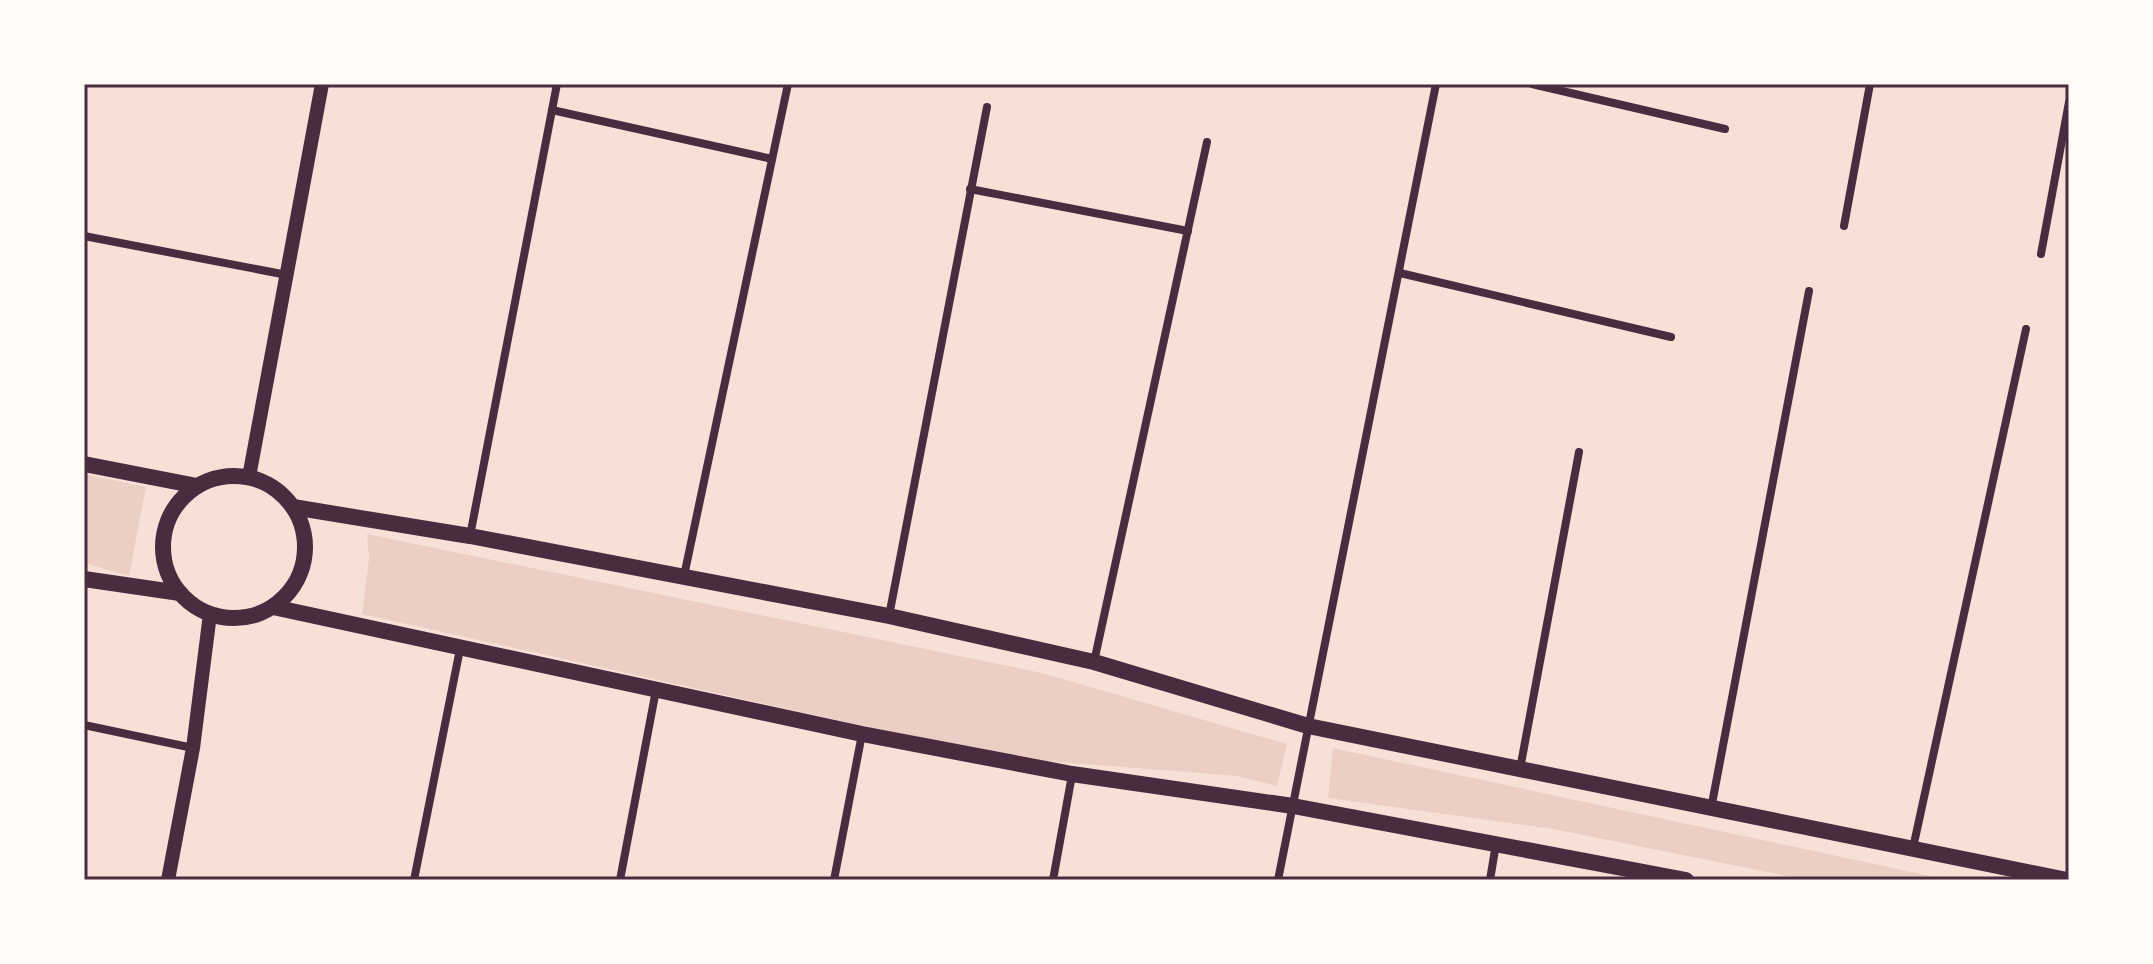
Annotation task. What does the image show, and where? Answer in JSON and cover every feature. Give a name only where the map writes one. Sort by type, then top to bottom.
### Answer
[{"type":"main road","points":[[84,464],[197,486]]},
{"type":"main road","points":[[222,477],[249,477],[274,489],[293,507],[304,533],[304,561],[293,587],[273,607],[253,616],[231,618],[210,614],[194,606],[180,593],[167,572],[163,548],[167,524],[179,502],[197,486],[222,477]]},
{"type":"main road","points":[[293,507],[470,536],[889,616],[1094,662],[1308,726],[2067,880]]},
{"type":"main road","points":[[84,579],[180,593]]},
{"type":"main road","points":[[273,607],[862,734],[1072,774],[1293,806],[1686,880]]},
{"type":"street","points":[[249,477],[322,84]]},
{"type":"street","points":[[470,536],[557,84]]},
{"type":"street","points":[[684,577],[788,84]]},
{"type":"street","points":[[1278,880],[1436,84]]},
{"type":"street","points":[[1532,84],[1725,129]]},
{"type":"street","points":[[1844,226],[1870,84]]},
{"type":"street","points":[[2041,254],[2069,102]]},
{"type":"street","points":[[889,616],[987,107]]},
{"type":"street","points":[[552,110],[772,159]]},
{"type":"street","points":[[1094,662],[1207,142]]},
{"type":"street","points":[[970,189],[1188,231]]},
{"type":"street","points":[[84,236],[287,275]]},
{"type":"street","points":[[1400,273],[1671,337]]},
{"type":"street","points":[[1711,810],[1809,291]]},
{"type":"street","points":[[1913,848],[2026,329]]},
{"type":"street","points":[[1520,769],[1579,452]]},
{"type":"street","points":[[168,880],[193,748],[210,614]]},
{"type":"street","points":[[414,880],[460,649]]},
{"type":"street","points":[[620,880],[656,690]]},
{"type":"street","points":[[84,725],[193,748]]},
{"type":"street","points":[[834,880],[862,734]]},
{"type":"street","points":[[1053,880],[1072,774]]},
{"type":"street","points":[[1490,880],[1496,844]]},
{"type":"shaded area","points":[[84,474],[146,487],[129,576],[84,563]]},
{"type":"shaded area","points":[[367,534],[1042,673],[1287,744],[1277,786],[1237,776],[1007,758],[362,614],[369,559]]},
{"type":"shaded area","points":[[1333,748],[1949,880],[1807,880],[1553,829],[1328,798]]}]
